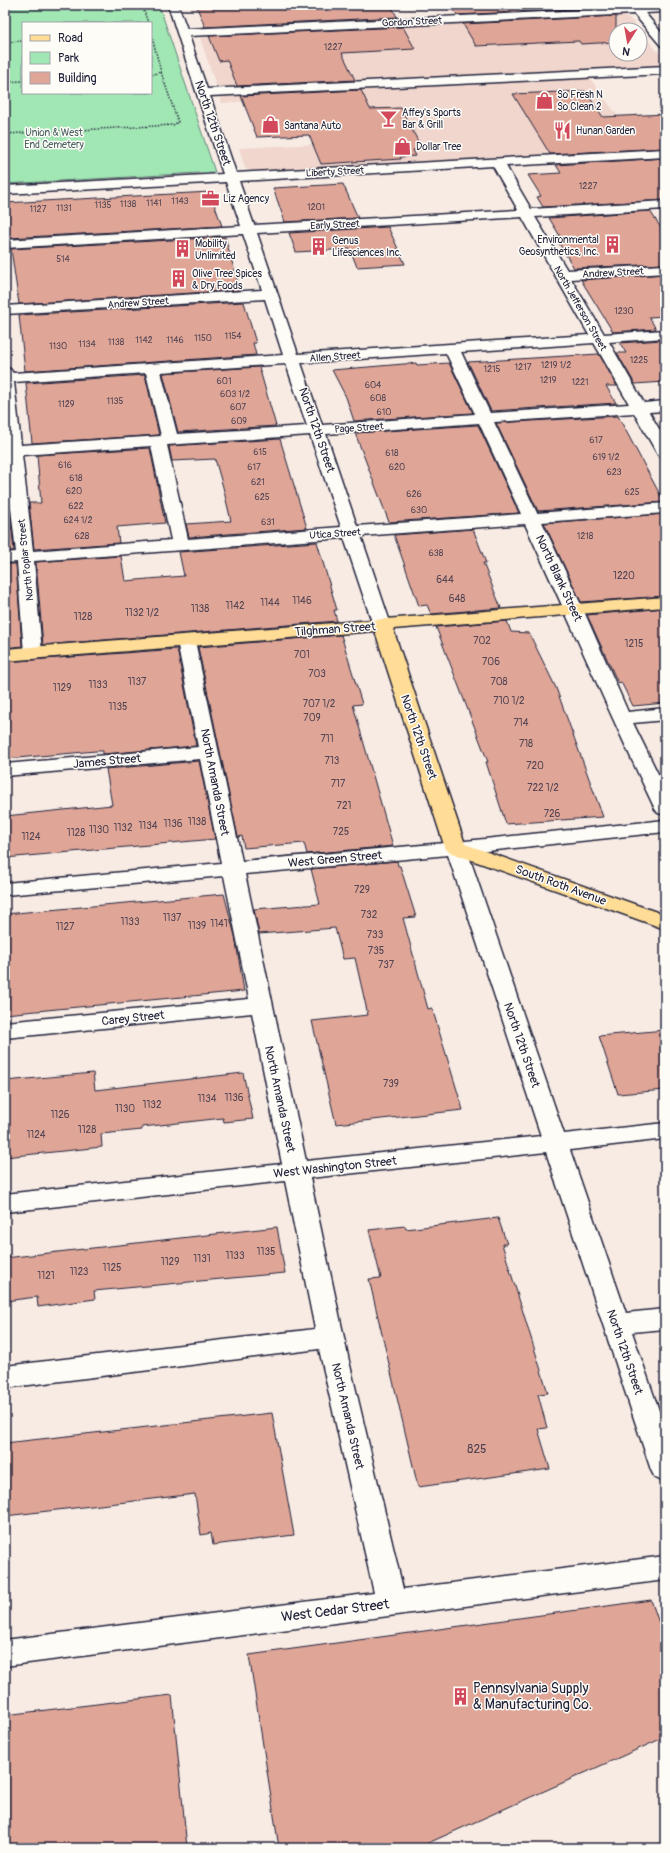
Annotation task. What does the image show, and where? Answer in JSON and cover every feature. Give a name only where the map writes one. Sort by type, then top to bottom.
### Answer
[{"type":"main road","name":"Tilghman Street","points":[[5,655],[665,602]]},
{"type":"main road","name":"North 12th Street","points":[[382,625],[456,848]]},
{"type":"main road","name":"South Roth Avenue","points":[[456,848],[665,922]]},
{"type":"street","name":"North 12th Street","points":[[173,5],[382,625]]},
{"type":"street","name":"Gordon Street","points":[[182,33],[635,8],[665,9]]},
{"type":"street","points":[[635,8],[665,44]]},
{"type":"street","points":[[406,10],[412,21]]},
{"type":"street","points":[[203,93],[665,70]]},
{"type":"street","name":"Liberty Street","points":[[5,190],[231,176],[665,153]]},
{"type":"street","name":"North Jefferson Street","points":[[497,162],[665,453]]},
{"type":"street","points":[[659,205],[664,220]]},
{"type":"street","name":"Early Street","points":[[5,244],[659,205]]},
{"type":"street","points":[[534,227],[549,226]]},
{"type":"street","name":"Andrew Street","points":[[562,275],[665,269]]},
{"type":"street","name":"Andrew Street","points":[[5,310],[270,294]]},
{"type":"street","name":"Allen Street","points":[[5,376],[452,349],[665,334]]},
{"type":"street","name":"North Blank Street","points":[[452,349],[574,609],[621,718],[665,809]]},
{"type":"street","points":[[152,368],[181,545]]},
{"type":"street","name":"North Poplar Street","points":[[5,376],[9,451],[25,556],[33,653]]},
{"type":"street","name":"Page Street","points":[[9,451],[665,406]]},
{"type":"street","name":"Utica Street","points":[[5,558],[665,508]]},
{"type":"street","name":"North Amanda Street","points":[[186,641],[210,752],[260,1005],[331,1337],[391,1603]]},
{"type":"street","points":[[621,718],[665,714]]},
{"type":"street","name":"James Street","points":[[5,770],[210,752]]},
{"type":"street","name":"West Green Street","points":[[5,889],[456,848],[665,826]]},
{"type":"street","name":"North 12th Street","points":[[456,848],[665,1470]]},
{"type":"street","name":"Carey Street","points":[[5,1030],[260,1005]]},
{"type":"street","name":"West Washington Street","points":[[5,1203],[665,1131]]},
{"type":"street","points":[[616,1324],[665,1319]]},
{"type":"street","points":[[5,1377],[331,1337]]},
{"type":"street","name":"West Cedar Street","points":[[5,1653],[665,1568]]},
{"type":"path","points":[[142,5],[148,22]]},
{"type":"path","points":[[5,134],[173,125],[178,122],[161,72],[152,38]]},
{"type":"path","points":[[5,42],[22,41]]},
{"type":"path","points":[[152,75],[161,72]]},
{"type":"path","points":[[5,82],[22,81]]},
{"type":"shaded area","points":[[620,15],[629,18],[633,22],[608,22],[608,62],[648,62],[648,40],[665,61],[665,72],[588,76],[643,150],[256,171],[245,168],[239,148],[341,143],[320,97],[222,103],[200,38],[208,36]]},
{"type":"green space","name":"Union & West End Cemetery","points":[[5,5],[159,5],[215,172],[5,184]]},
{"type":"building","points":[[196,5],[391,5],[397,17],[205,27]]},
{"type":"building","points":[[451,5],[608,5],[610,7],[457,15]]},
{"type":"building","points":[[616,16],[616,22],[608,22],[608,42],[581,44],[579,41],[476,46],[463,24]]},
{"type":"building","points":[[403,27],[415,49],[342,53],[355,80],[237,86],[227,60],[219,61],[209,36]]},
{"type":"building","points":[[361,90],[370,109],[401,108],[422,149],[413,150],[416,156],[400,157],[401,159],[321,164],[309,135],[257,137],[241,96]]},
{"type":"building","points":[[585,91],[603,117],[665,114],[665,148],[550,154],[513,94]]},
{"type":"building","points":[[665,158],[665,200],[543,207],[537,197],[541,196],[528,175],[561,173],[556,165]]},
{"type":"building","points":[[343,184],[358,218],[285,222],[273,188]]},
{"type":"building","points":[[210,192],[222,226],[9,238],[7,230],[5,203]]},
{"type":"building","points":[[650,211],[665,234],[665,264],[574,268],[555,237],[560,236],[549,218]]},
{"type":"building","name":"Genus Lifesciences Inc.","points":[[388,227],[405,264],[357,267],[350,249],[296,252],[289,233]]},
{"type":"building","points":[[225,237],[240,290],[19,304],[11,249]]},
{"type":"building","points":[[665,274],[665,316],[649,317],[656,329],[613,332],[581,280]]},
{"type":"building","points":[[244,302],[256,343],[253,343],[256,355],[25,371],[19,315]]},
{"type":"building","points":[[662,340],[665,345],[665,382],[635,384],[617,353],[626,353],[620,343]]},
{"type":"building","points":[[599,354],[617,386],[606,386],[616,403],[491,411],[468,362]]},
{"type":"building","points":[[416,363],[417,365],[449,363],[473,413],[354,421],[346,397],[332,370]]},
{"type":"building","points":[[259,367],[276,426],[178,432],[163,373]]},
{"type":"building","points":[[145,375],[159,435],[32,443],[26,383]]},
{"type":"building","points":[[618,416],[664,502],[538,511],[496,423]]},
{"type":"building","points":[[478,425],[519,513],[389,522],[355,433]]},
{"type":"building","points":[[280,439],[307,528],[189,537],[186,524],[231,521],[215,459],[172,461],[169,446]]},
{"type":"building","points":[[150,448],[165,523],[117,527],[119,543],[34,549],[29,503],[41,503],[37,455]]},
{"type":"building","points":[[5,504],[9,504],[14,551],[5,551]]},
{"type":"building","points":[[665,514],[665,596],[581,602],[544,523]]},
{"type":"building","points":[[473,529],[486,563],[483,563],[501,608],[431,614],[427,605],[419,606],[394,535]]},
{"type":"building","points":[[317,542],[337,610],[334,610],[337,621],[43,645],[36,562],[121,556],[125,581],[184,576],[179,552]]},
{"type":"building","points":[[5,564],[16,564],[22,646],[5,648]]},
{"type":"building","points":[[665,608],[665,703],[633,706],[621,682],[618,683],[587,615]]},
{"type":"building","points":[[507,621],[511,632],[529,633],[556,688],[603,817],[506,824],[486,762],[488,762],[436,627]]},
{"type":"building","points":[[341,635],[362,704],[353,705],[393,846],[307,854],[304,843],[244,848],[242,836],[238,837],[198,647]]},
{"type":"building","points":[[177,649],[196,746],[103,754],[103,751],[96,751],[5,759],[5,662]]},
{"type":"building","points":[[199,761],[215,839],[5,858],[5,816],[112,805],[106,769]]},
{"type":"building","points":[[397,861],[398,866],[400,866],[416,917],[403,918],[428,1009],[432,1008],[463,1110],[336,1124],[312,1021],[368,1015],[355,958],[343,959],[335,928],[259,934],[254,909],[320,904],[311,869]]},
{"type":"building","points":[[224,894],[235,936],[244,991],[5,1014],[5,914]]},
{"type":"building","points":[[665,1030],[665,1090],[618,1094],[599,1036]]},
{"type":"building","points":[[93,1073],[95,1090],[243,1073],[253,1119],[224,1122],[223,1118],[142,1127],[142,1130],[101,1134],[102,1147],[5,1157],[5,1081]]},
{"type":"building","points":[[498,1218],[507,1244],[502,1244],[548,1393],[538,1394],[547,1428],[538,1429],[550,1469],[418,1487],[369,1279],[381,1278],[369,1230],[405,1226],[406,1229]]},
{"type":"building","points":[[277,1227],[285,1273],[94,1291],[95,1299],[38,1307],[37,1297],[5,1301],[5,1258]]},
{"type":"building","points":[[272,1413],[294,1535],[213,1545],[211,1533],[201,1535],[195,1494],[5,1516],[5,1443]]},
{"type":"building","name":"Pennsylvania Supply & Manufacturing Co.","points":[[651,1600],[665,1640],[665,1737],[417,1848],[279,1848],[249,1655]]},
{"type":"building","points":[[172,1695],[187,1848],[5,1848],[5,1715]]},
{"type":"place","name":"So Fresh N So Clean 2","points":[[544,100]]},
{"type":"place","name":"Affey's Sports Bar & Grill","points":[[389,118]]},
{"type":"place","name":"Santana Auto","points":[[271,125]]},
{"type":"place","name":"Hunan Garden","points":[[563,130]]},
{"type":"place","name":"Dollar Tree","points":[[403,146]]},
{"type":"place","name":"Liz Agency","points":[[210,198]]},
{"type":"place","name":"Environmental Geosynthetics, Inc.","points":[[612,245]]},
{"type":"place","name":"Genus Lifesciences Inc.","points":[[319,246]]},
{"type":"place","name":"Mobility Unlimited","points":[[182,249]]},
{"type":"place","name":"Olive Tree Spices & Dry Foods","points":[[179,279]]},
{"type":"place","name":"Pennsylvania Supply & Manufacturing Co.","points":[[460,1696]]}]
